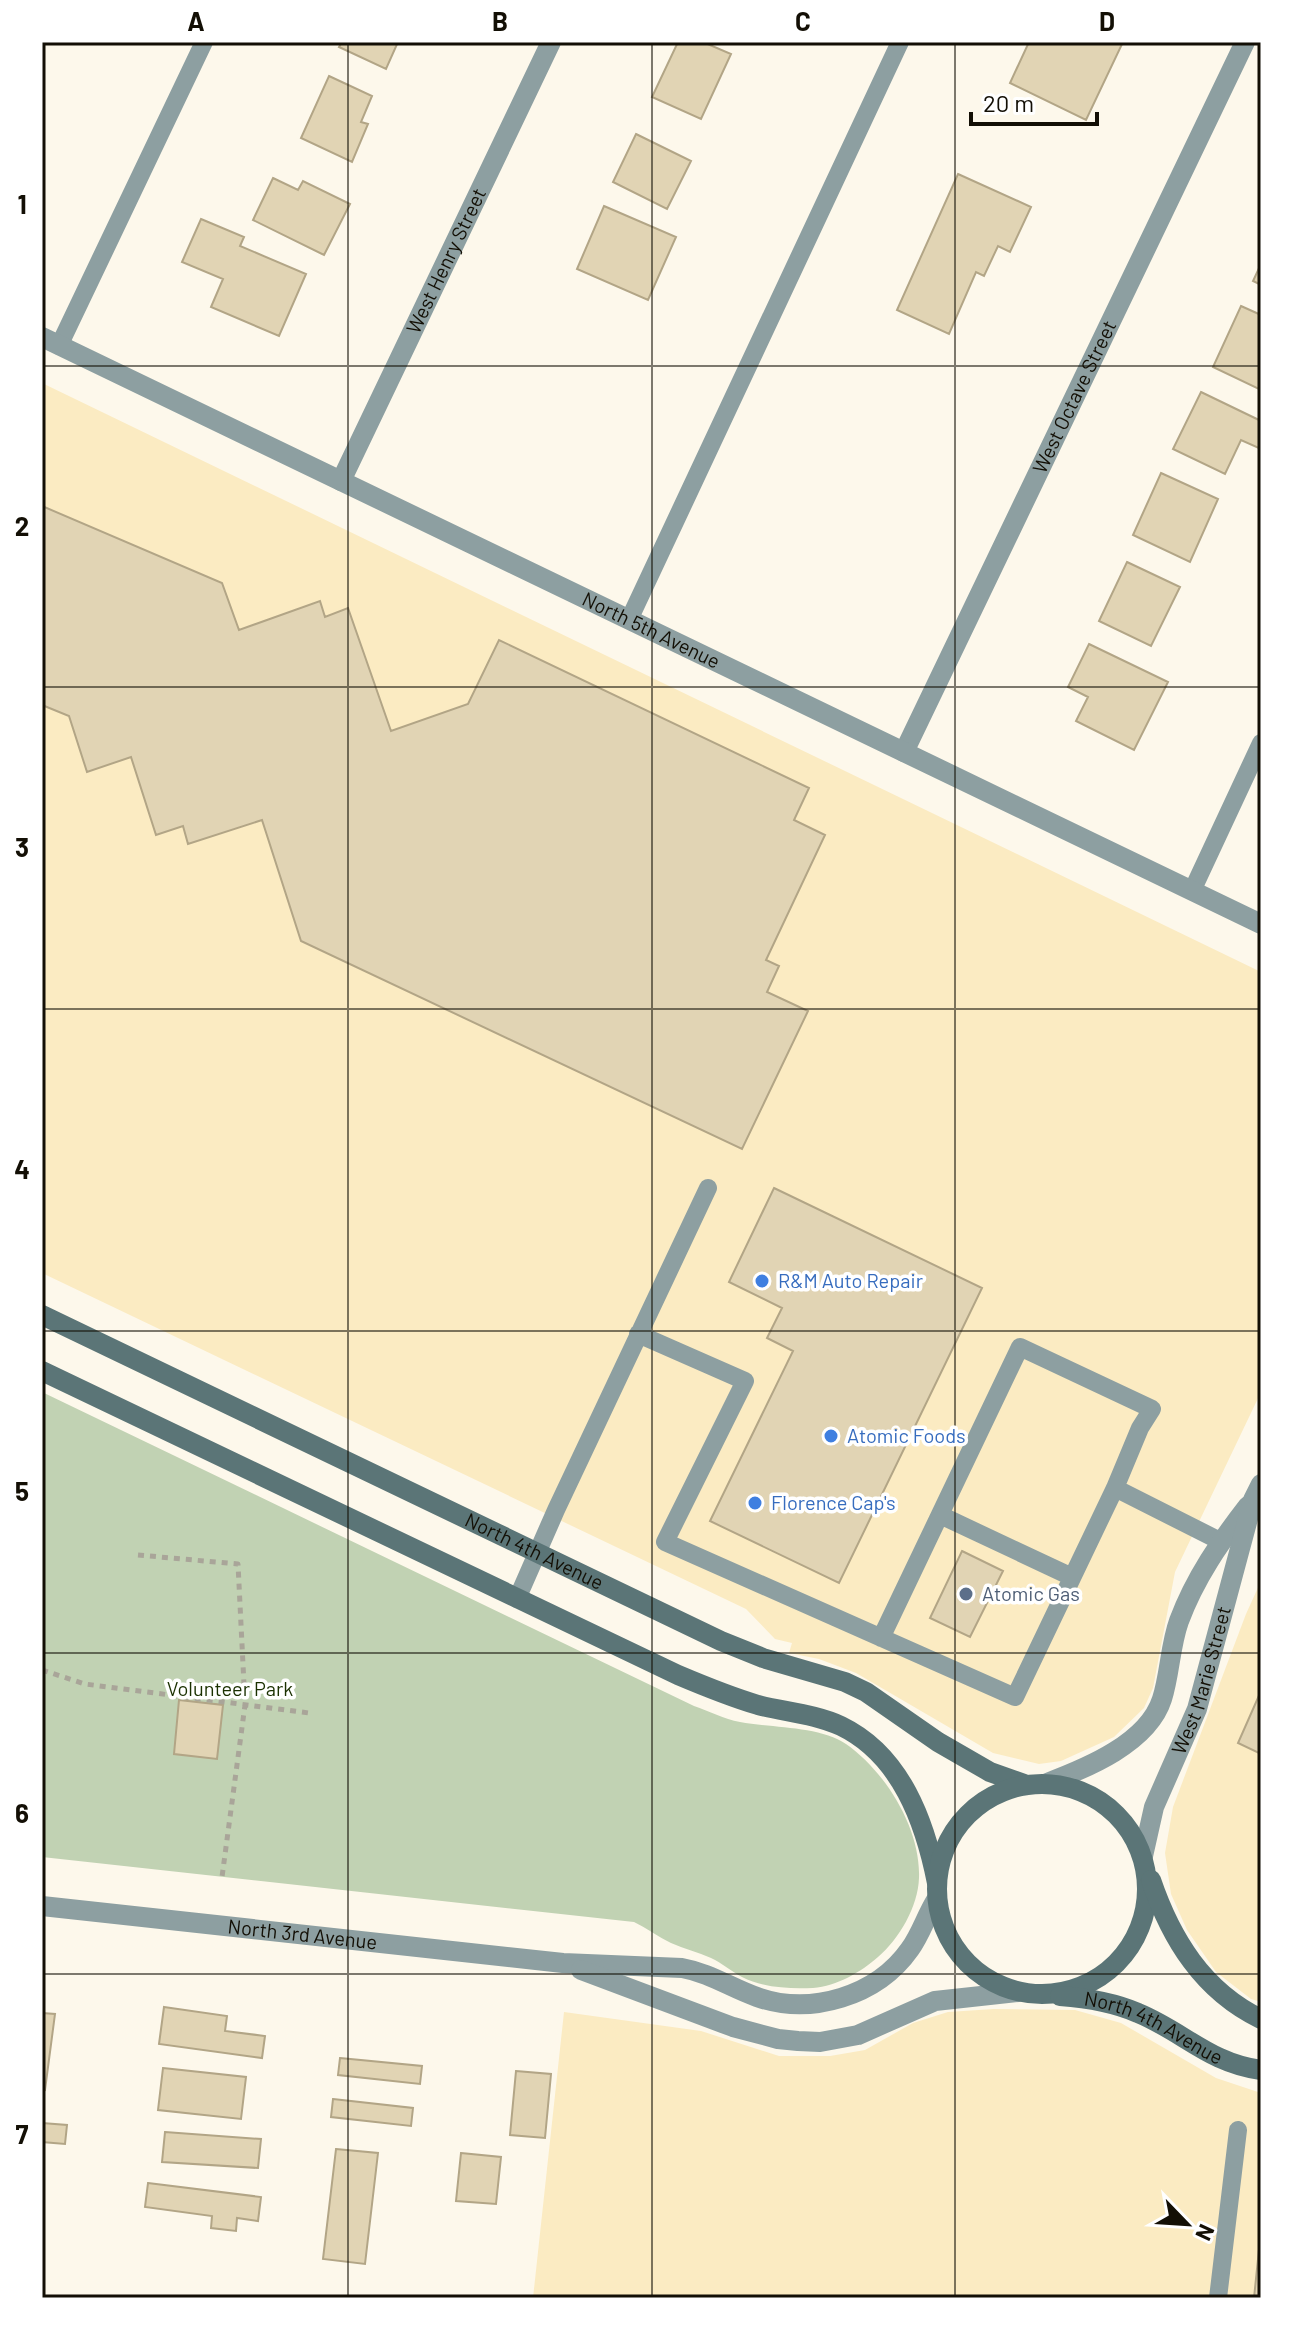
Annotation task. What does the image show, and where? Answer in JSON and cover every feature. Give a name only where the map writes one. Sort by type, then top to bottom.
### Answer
[{"type":"main road","name":"North 4th Avenue","points":[[42,1315],[721,1641],[763,1658],[845,1682],[866,1692],[938,1742],[990,1772],[1024,1784]]},
{"type":"main road","points":[[42,1371],[713,1690],[758,1705],[826,1720],[854,1733],[893,1769],[913,1802],[925,1834],[944,1934],[967,1964],[991,1981],[1018,1992],[1044,1994],[1069,1991],[1096,1980],[1118,1963],[1135,1940],[1145,1913],[1146,1864]]},
{"type":"main road","points":[[936,1891],[942,1855],[954,1830],[974,1808],[997,1792],[1024,1784],[1070,1786],[1102,1801],[1128,1826],[1146,1864],[1158,1901],[1199,1973],[1227,1999],[1261,2019]]},
{"type":"main road","name":"North 4th Avenue","points":[[1044,1994],[1118,2005],[1159,2023],[1219,2060],[1261,2070]]},
{"type":"street","name":"West Henry Street","points":[[341,481],[551,42]]},
{"type":"street","name":"West Octave Street","points":[[904,752],[1245,42]]},
{"type":"street","name":"North 5th Avenue","points":[[51,341],[1261,924]]},
{"type":"street","name":"West Marie Street","points":[[1047,1783],[1096,1762],[1139,1735],[1150,1722],[1162,1700],[1178,1624],[1202,1572],[1220,1541],[1257,1492]]},
{"type":"street","name":"West Marie Street","points":[[1146,1864],[1154,1807],[1197,1709],[1257,1492]]},
{"type":"street","name":"North 3rd Avenue","points":[[42,1906],[563,1963],[682,1968],[700,1971],[775,2003],[815,2005],[857,1993],[890,1971],[910,1949],[936,1891]]},
{"type":"street","name":"North 3rd Avenue","points":[[563,1963],[733,2027],[798,2041],[820,2042],[858,2035],[935,2001],[1018,1992]]},
{"type":"lane","points":[[51,341],[204,42]]},
{"type":"lane","points":[[629,620],[900,42]]},
{"type":"lane","points":[[1192,891],[1261,743]]},
{"type":"lane","points":[[517,1599],[708,1188]]},
{"type":"lane","points":[[638,1334],[745,1381],[665,1542],[881,1638],[1015,1697],[1115,1488],[1140,1428],[1152,1409],[1020,1347],[881,1638]]},
{"type":"lane","points":[[1115,1488],[1220,1541]]},
{"type":"lane","points":[[940,1515],[1072,1577]]},
{"type":"lane","points":[[1218,2298],[1238,2130]]},
{"type":"path","points":[[138,1555],[238,1564],[245,1705],[222,1877]]},
{"type":"path","points":[[42,1670],[85,1684],[309,1713]]},
{"type":"shaded area","points":[[42,383],[1261,972],[1261,1392],[1175,1572],[1153,1688],[1144,1708],[1114,1737],[1061,1761],[1039,1764],[993,1753],[856,1673],[819,1659],[789,1653],[792,1643],[775,1639],[746,1609],[42,1273]]},
{"type":"shaded area","points":[[1261,1581],[1261,2002],[1251,1999],[1216,1972],[1187,1930],[1171,1894],[1165,1853],[1173,1807]]},
{"type":"shaded area","points":[[1075,2010],[1121,2023],[1216,2078],[1261,2093],[1261,2298],[533,2298],[564,2012],[701,2031],[779,2056],[830,2056],[865,2050],[913,2023],[948,2012]]},
{"type":"green space","name":"Volunteer Park","points":[[42,1392],[694,1706],[734,1721],[809,1731],[846,1744],[875,1770],[887,1786],[914,1840],[918,1859],[918,1889],[900,1932],[878,1957],[848,1977],[822,1987],[786,1988],[750,1981],[715,1960],[671,1943],[634,1922],[42,1857]]},
{"type":"building","points":[[342,42],[398,42],[386,69],[339,47]]},
{"type":"building","points":[[678,42],[703,42],[731,54],[701,119],[652,97]]},
{"type":"building","points":[[1029,42],[1123,42],[1086,120],[1010,83]]},
{"type":"building","points":[[329,76],[372,96],[361,122],[368,124],[352,162],[301,138]]},
{"type":"building","points":[[636,134],[691,161],[667,209],[613,182]]},
{"type":"building","points":[[958,174],[1031,207],[1010,252],[998,246],[984,276],[976,272],[949,334],[897,310]]},
{"type":"building","points":[[273,178],[298,190],[303,181],[350,204],[324,255],[253,220]]},
{"type":"building","points":[[604,206],[676,237],[648,300],[577,269]]},
{"type":"building","points":[[201,219],[244,237],[240,246],[306,274],[279,336],[211,307],[223,279],[182,262]]},
{"type":"building","points":[[1261,264],[1261,285],[1253,281]]},
{"type":"building","points":[[1241,306],[1261,315],[1261,390],[1213,367]]},
{"type":"building","points":[[1201,392],[1261,421],[1261,449],[1241,440],[1225,474],[1173,449]]},
{"type":"building","points":[[1161,473],[1218,499],[1190,562],[1133,535]]},
{"type":"building","points":[[42,506],[222,583],[239,630],[320,601],[325,617],[348,608],[391,731],[468,704],[499,640],[809,788],[794,820],[825,835],[766,960],[779,966],[767,992],[808,1011],[742,1149],[301,941],[262,820],[188,844],[183,826],[156,835],[131,757],[87,772],[69,716],[42,705]]},
{"type":"building","points":[[1127,562],[1180,587],[1151,646],[1099,621]]},
{"type":"building","points":[[1089,644],[1168,682],[1134,750],[1076,721],[1088,697],[1068,687]]},
{"type":"building","name":"Atomic Foods","points":[[774,1188],[982,1288],[839,1583],[710,1521],[793,1351],[767,1338],[782,1308],[729,1282]]},
{"type":"building","name":"Atomic Gas","points":[[962,1551],[1003,1571],[970,1637],[930,1618]]},
{"type":"building","points":[[1261,1691],[1261,1754],[1238,1743]]},
{"type":"building","points":[[179,1700],[223,1705],[217,1759],[174,1754]]},
{"type":"building","points":[[164,2007],[227,2016],[225,2031],[265,2036],[262,2058],[159,2044]]},
{"type":"building","points":[[42,2013],[55,2014],[45,2090],[42,2089]]},
{"type":"building","points":[[340,2058],[422,2066],[420,2084],[338,2075]]},
{"type":"building","points":[[163,2068],[246,2077],[241,2119],[158,2110]]},
{"type":"building","points":[[516,2071],[551,2074],[545,2138],[510,2135]]},
{"type":"building","points":[[333,2099],[413,2108],[411,2126],[331,2117]]},
{"type":"building","points":[[42,2123],[67,2125],[65,2144],[42,2142]]},
{"type":"building","points":[[165,2132],[261,2139],[258,2168],[162,2162]]},
{"type":"building","points":[[336,2149],[378,2153],[365,2264],[323,2259]]},
{"type":"building","points":[[461,2153],[501,2157],[496,2204],[456,2201]]},
{"type":"building","points":[[148,2183],[261,2197],[258,2221],[237,2218],[236,2231],[211,2228],[212,2216],[145,2207]]},
{"type":"building","points":[[1261,2230],[1261,2298],[1254,2298]]},
{"type":"place","name":"R&M Auto Repair","points":[[762,1281]]},
{"type":"place","name":"Atomic Foods","points":[[831,1436]]},
{"type":"place","name":"Florence Cap's","points":[[755,1503]]},
{"type":"place","name":"Atomic Gas","points":[[966,1594]]}]
